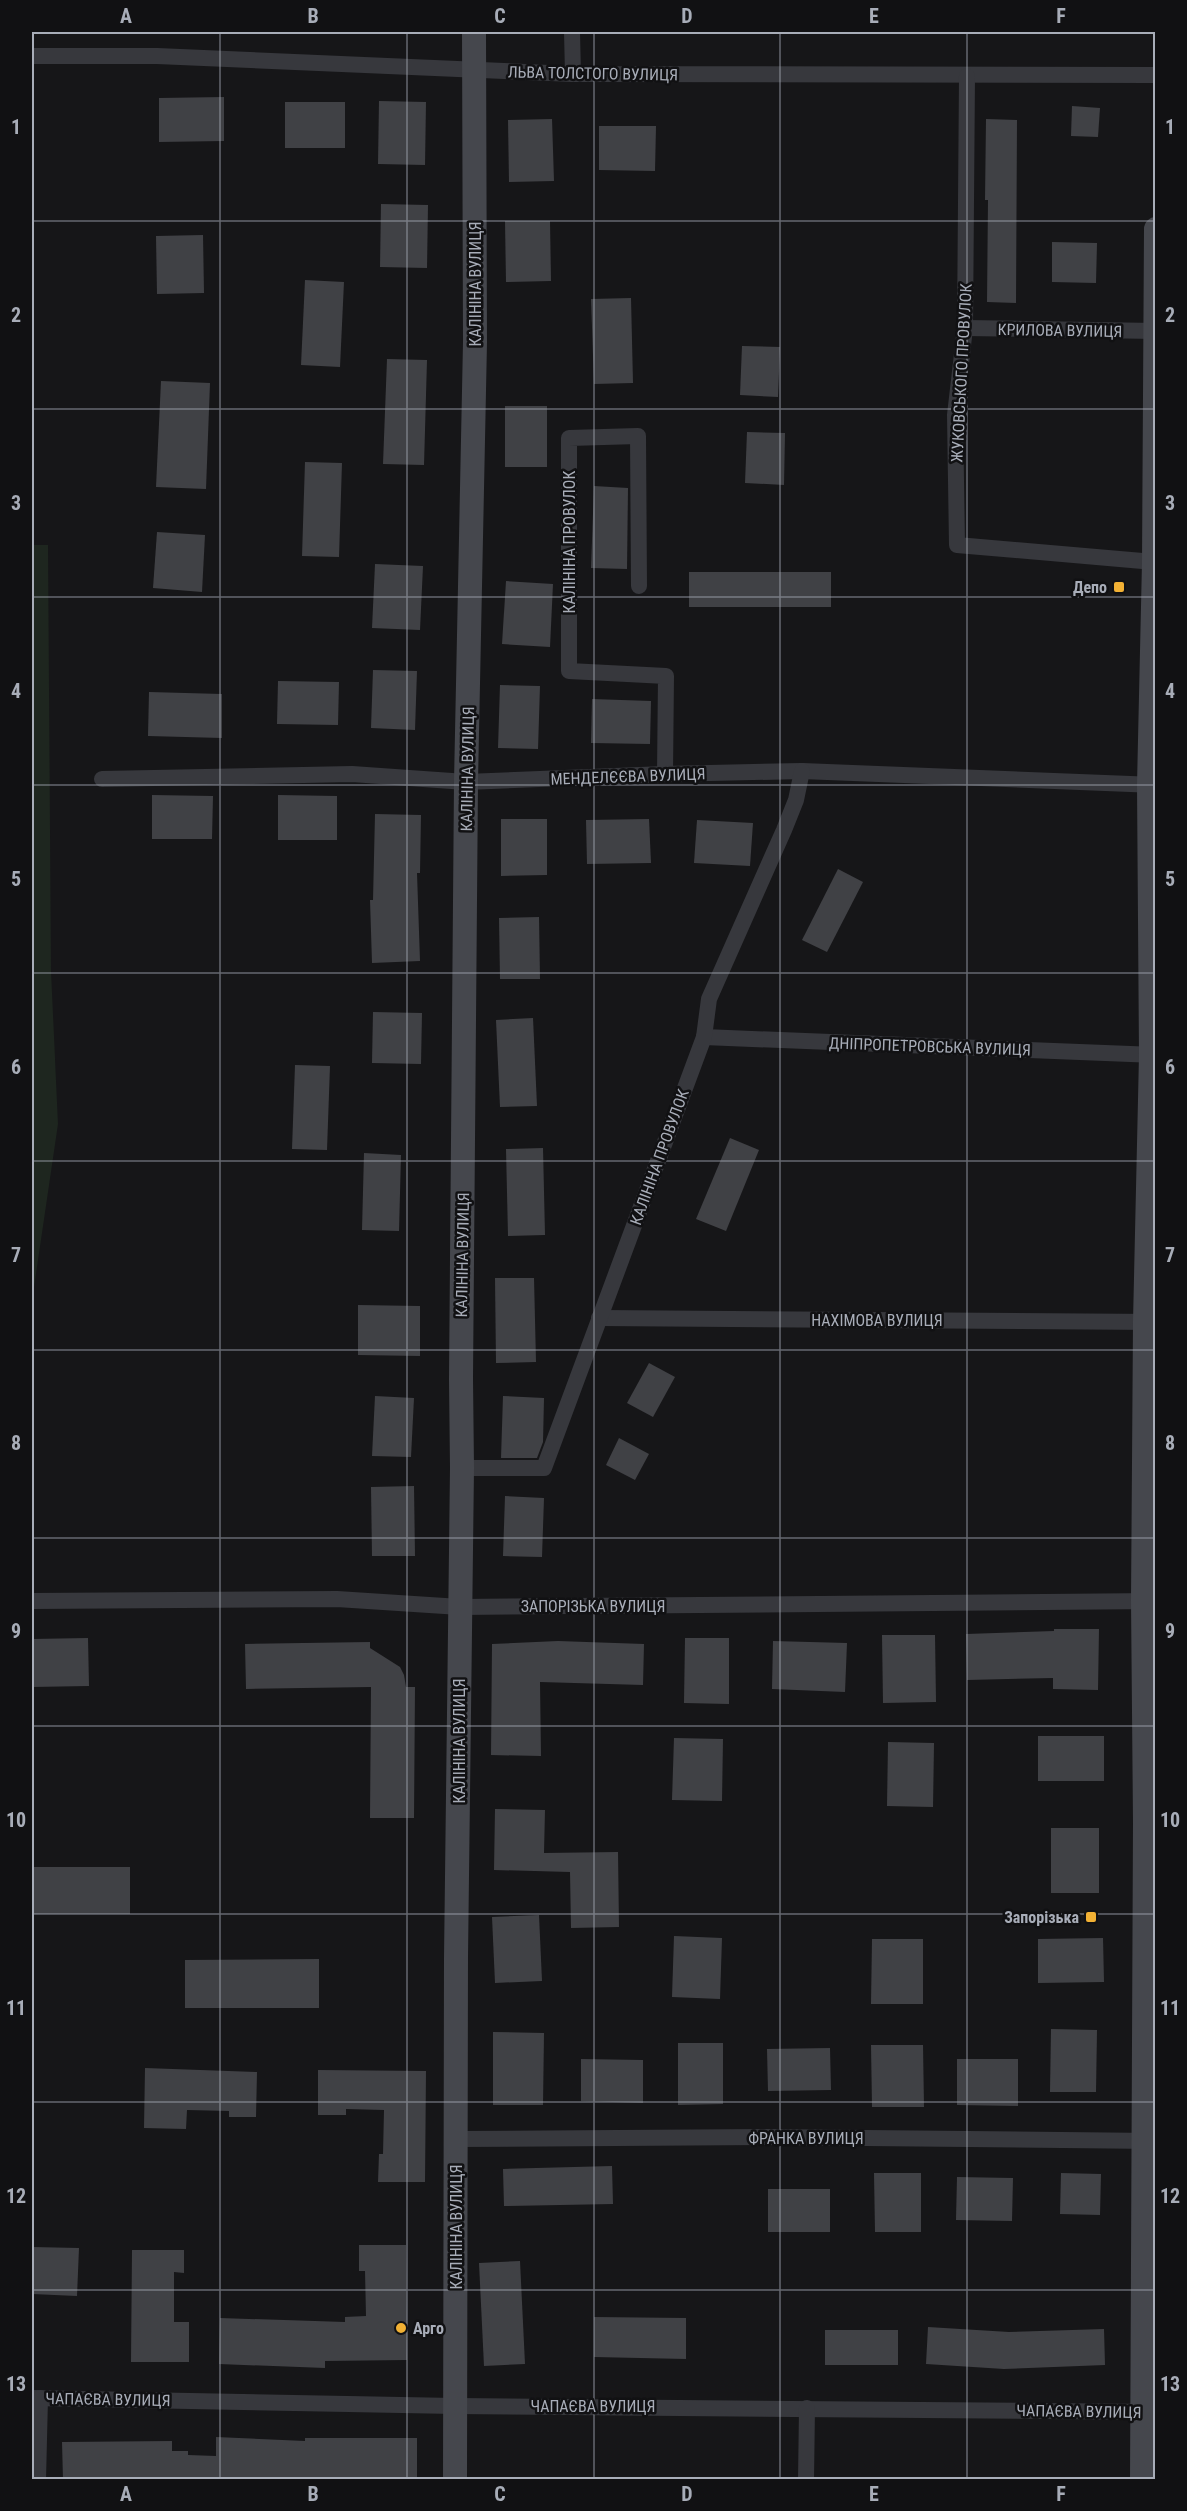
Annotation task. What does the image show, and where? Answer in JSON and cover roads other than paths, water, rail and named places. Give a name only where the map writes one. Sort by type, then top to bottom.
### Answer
[{"type":"street","name":"КАЛІНІНА ВУЛИЦЯ","points":[[455,2480],[466,782],[475,353],[474,32]]},
{"type":"street","points":[[572,32],[573,74]]},
{"type":"street","name":"ЛЬВА ТОЛСТОГО ВУЛИЦЯ","points":[[32,56],[157,56],[573,74],[1155,75]]},
{"type":"street","name":"ЖУКОВСЬКОГО ПРОВУЛОК","points":[[966,76],[965,328],[956,415],[957,545],[1154,562]]},
{"type":"street","points":[[1142,2480],[1149,2411],[1149,1601],[1155,229]]},
{"type":"street","name":"КРИЛОВА ВУЛИЦЯ","points":[[965,328],[1155,331]]},
{"type":"street","name":"КАЛІНІНА ПРОВУЛОК","points":[[639,586],[638,436],[568,438],[569,671],[666,676],[665,774]]},
{"type":"street","name":"МЕНДЕЛЄЄВА ВУЛИЦЯ","points":[[102,779],[352,774],[466,782],[802,771],[1152,785]]},
{"type":"street","name":"КАЛІНІНА ПРОВУЛОК","points":[[462,1468],[544,1468],[704,1036],[709,999],[784,830],[796,800],[802,771]]},
{"type":"street","name":"ДНІПРОПЕТРОВСЬКА ВУЛИЦЯ","points":[[704,1036],[1153,1055]]},
{"type":"street","name":"НАХІМОВА ВУЛИЦЯ","points":[[599,1318],[1150,1322]]},
{"type":"street","name":"ЗАПОРІЗЬКА ВУЛИЦЯ","points":[[32,1601],[337,1599],[460,1607],[1149,1601]]},
{"type":"street","name":"ФРАНКА ВУЛИЦЯ","points":[[456,2139],[787,2137],[1149,2141]]},
{"type":"street","points":[[36,2398],[38,2480]]},
{"type":"street","name":"ЧАПАЄВА ВУЛИЦЯ","points":[[36,2398],[456,2406],[1149,2411]]},
{"type":"street","points":[[806,2480],[807,2408]]},
{"type":"place","name":"Депо","points":[[1119,587]]},
{"type":"place","name":"Запорізька","points":[[1091,1917]]},
{"type":"place","name":"Арго","points":[[401,2328]]}]
